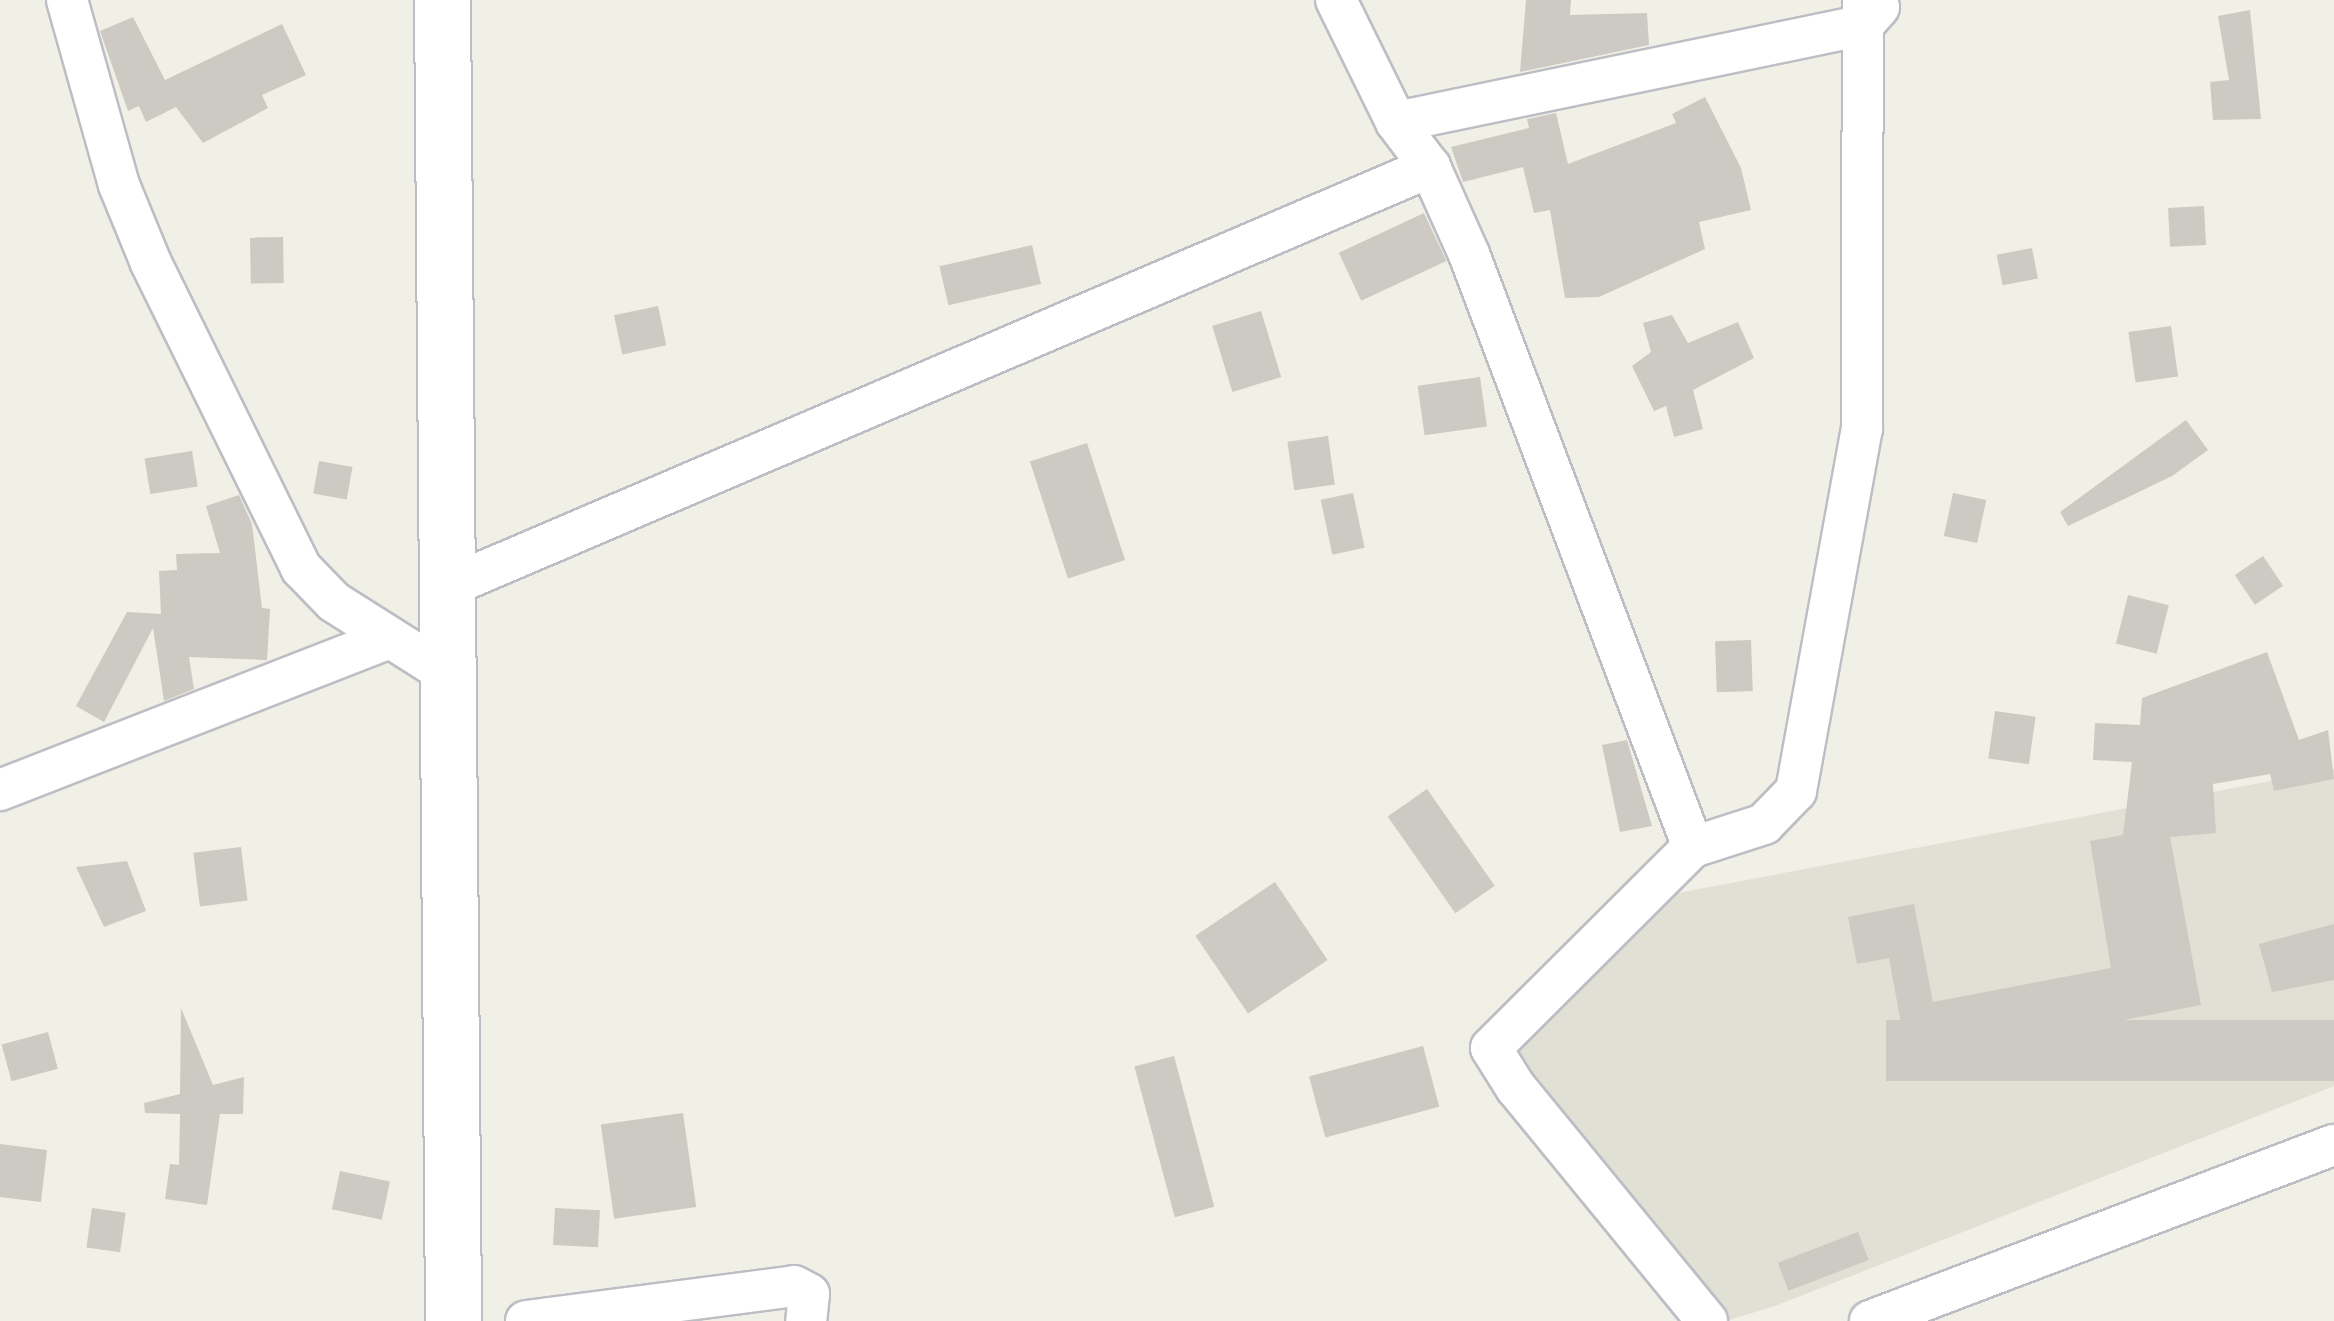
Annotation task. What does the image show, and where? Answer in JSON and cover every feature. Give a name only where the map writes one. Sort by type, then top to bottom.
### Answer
[{"type":"street","points":[[66,0],[119,185],[151,264],[301,568],[334,602],[451,676]]},
{"type":"street","points":[[442,0],[452,585],[453,1321]]},
{"type":"street","points":[[1336,0],[1396,122],[1430,167],[1693,846]]},
{"type":"street","points":[[1396,122],[1871,8],[1862,429],[1796,791],[1764,824],[1693,846],[1491,1048],[1516,1088],[1708,1321]]},
{"type":"street","points":[[452,585],[1430,167]]},
{"type":"street","points":[[0,790],[389,638]]},
{"type":"street","points":[[1870,1321],[1942,1308],[2334,1145]]},
{"type":"street","points":[[526,1321],[794,1286],[809,1294],[806,1321]]},
{"type":"shaded area","points":[[2334,769],[2334,1086],[1775,1306],[1726,1321],[1512,1052],[1655,914],[1657,897]]},
{"type":"building","points":[[1526,0],[1571,0],[1570,15],[1647,13],[1649,45],[1520,72]]},
{"type":"building","points":[[2250,10],[2261,119],[2213,120],[2210,82],[2229,80],[2218,16]]},
{"type":"building","points":[[133,17],[165,80],[282,24],[306,75],[262,95],[268,108],[203,143],[176,107],[146,122],[139,106],[128,111],[100,31]]},
{"type":"building","points":[[1705,97],[1741,168],[1751,210],[1699,222],[1705,249],[1599,297],[1565,298],[1550,210],[1534,213],[1523,167],[1463,182],[1451,147],[1529,128],[1527,119],[1556,113],[1568,164],[1676,123],[1672,114]]},
{"type":"building","points":[[2204,206],[2206,245],[2170,247],[2168,208]]},
{"type":"building","points":[[1424,213],[1446,261],[1361,301],[1339,253]]},
{"type":"building","points":[[283,237],[284,283],[251,284],[250,238]]},
{"type":"building","points":[[1032,245],[1041,284],[948,305],[939,266]]},
{"type":"building","points":[[2032,248],[2038,278],[2003,285],[1997,255]]},
{"type":"building","points":[[658,306],[666,345],[622,354],[614,315]]},
{"type":"building","points":[[1261,311],[1281,377],[1232,392],[1212,326]]},
{"type":"building","points":[[1672,315],[1688,343],[1738,322],[1754,358],[1693,390],[1703,429],[1674,437],[1666,406],[1654,411],[1632,366],[1651,352],[1643,323]]},
{"type":"building","points":[[2171,326],[2178,377],[2136,382],[2128,332]]},
{"type":"building","points":[[1480,377],[1487,427],[1425,435],[1418,386]]},
{"type":"building","points":[[2186,420],[2208,450],[2172,476],[2068,526],[2060,512]]},
{"type":"building","points":[[1328,436],[1335,485],[1294,490],[1287,442]]},
{"type":"building","points":[[1087,443],[1125,560],[1068,579],[1030,462]]},
{"type":"building","points":[[192,451],[198,487],[150,494],[145,459]]},
{"type":"building","points":[[319,461],[352,467],[347,499],[313,493]]},
{"type":"building","points":[[1353,493],[1365,548],[1332,555],[1321,500]]},
{"type":"building","points":[[1953,493],[1986,500],[1977,543],[1944,536]]},
{"type":"building","points":[[239,495],[252,524],[262,608],[270,609],[267,660],[189,657],[194,689],[164,701],[153,628],[104,722],[76,706],[127,612],[161,614],[159,571],[177,570],[176,554],[220,553],[206,506]]},
{"type":"building","points":[[2263,556],[2283,586],[2255,605],[2235,575]]},
{"type":"building","points":[[2128,595],[2169,605],[2157,654],[2116,644]]},
{"type":"building","points":[[1751,640],[1753,691],[1717,692],[1715,641]]},
{"type":"building","points":[[2267,652],[2299,740],[2328,730],[2334,779],[2274,791],[2270,774],[2213,784],[2216,833],[2170,837],[2201,1005],[1908,1062],[1889,958],[1857,964],[1848,917],[1914,904],[1933,1002],[2111,968],[2090,841],[2123,835],[2132,762],[2093,760],[2095,723],[2140,725],[2142,698]]},
{"type":"building","points":[[1995,711],[2036,717],[2029,764],[1988,759]]},
{"type":"building","points":[[1627,740],[1652,826],[1620,832],[1602,745]]},
{"type":"building","points":[[1427,789],[1495,886],[1455,913],[1388,817]]},
{"type":"building","points":[[241,847],[248,901],[200,906],[193,853]]},
{"type":"building","points":[[127,861],[146,911],[104,927],[76,867]]},
{"type":"building","points":[[1275,882],[1328,960],[1248,1014],[1195,936]]},
{"type":"building","points":[[2334,924],[2334,980],[2272,992],[2259,944]]},
{"type":"building","points":[[181,1008],[213,1085],[244,1077],[243,1114],[220,1114],[207,1205],[165,1199],[170,1164],[179,1165],[180,1114],[145,1113],[144,1103],[180,1094]]},
{"type":"building","points":[[1886,1020],[2334,1020],[2334,1081],[1886,1081]]},
{"type":"building","points":[[48,1032],[58,1069],[11,1081],[2,1044]]},
{"type":"building","points":[[1423,1046],[1439,1107],[1325,1137],[1309,1077]]},
{"type":"building","points":[[1174,1056],[1214,1207],[1175,1217],[1134,1067]]},
{"type":"building","points":[[683,1113],[696,1207],[614,1219],[601,1125]]},
{"type":"building","points":[[0,1144],[47,1150],[41,1202],[0,1197]]},
{"type":"building","points":[[340,1171],[390,1182],[382,1220],[332,1209]]},
{"type":"building","points":[[92,1208],[126,1213],[120,1252],[86,1248]]},
{"type":"building","points":[[555,1208],[600,1210],[598,1247],[553,1245]]},
{"type":"building","points":[[1858,1232],[1869,1260],[1788,1291],[1778,1263]]}]
